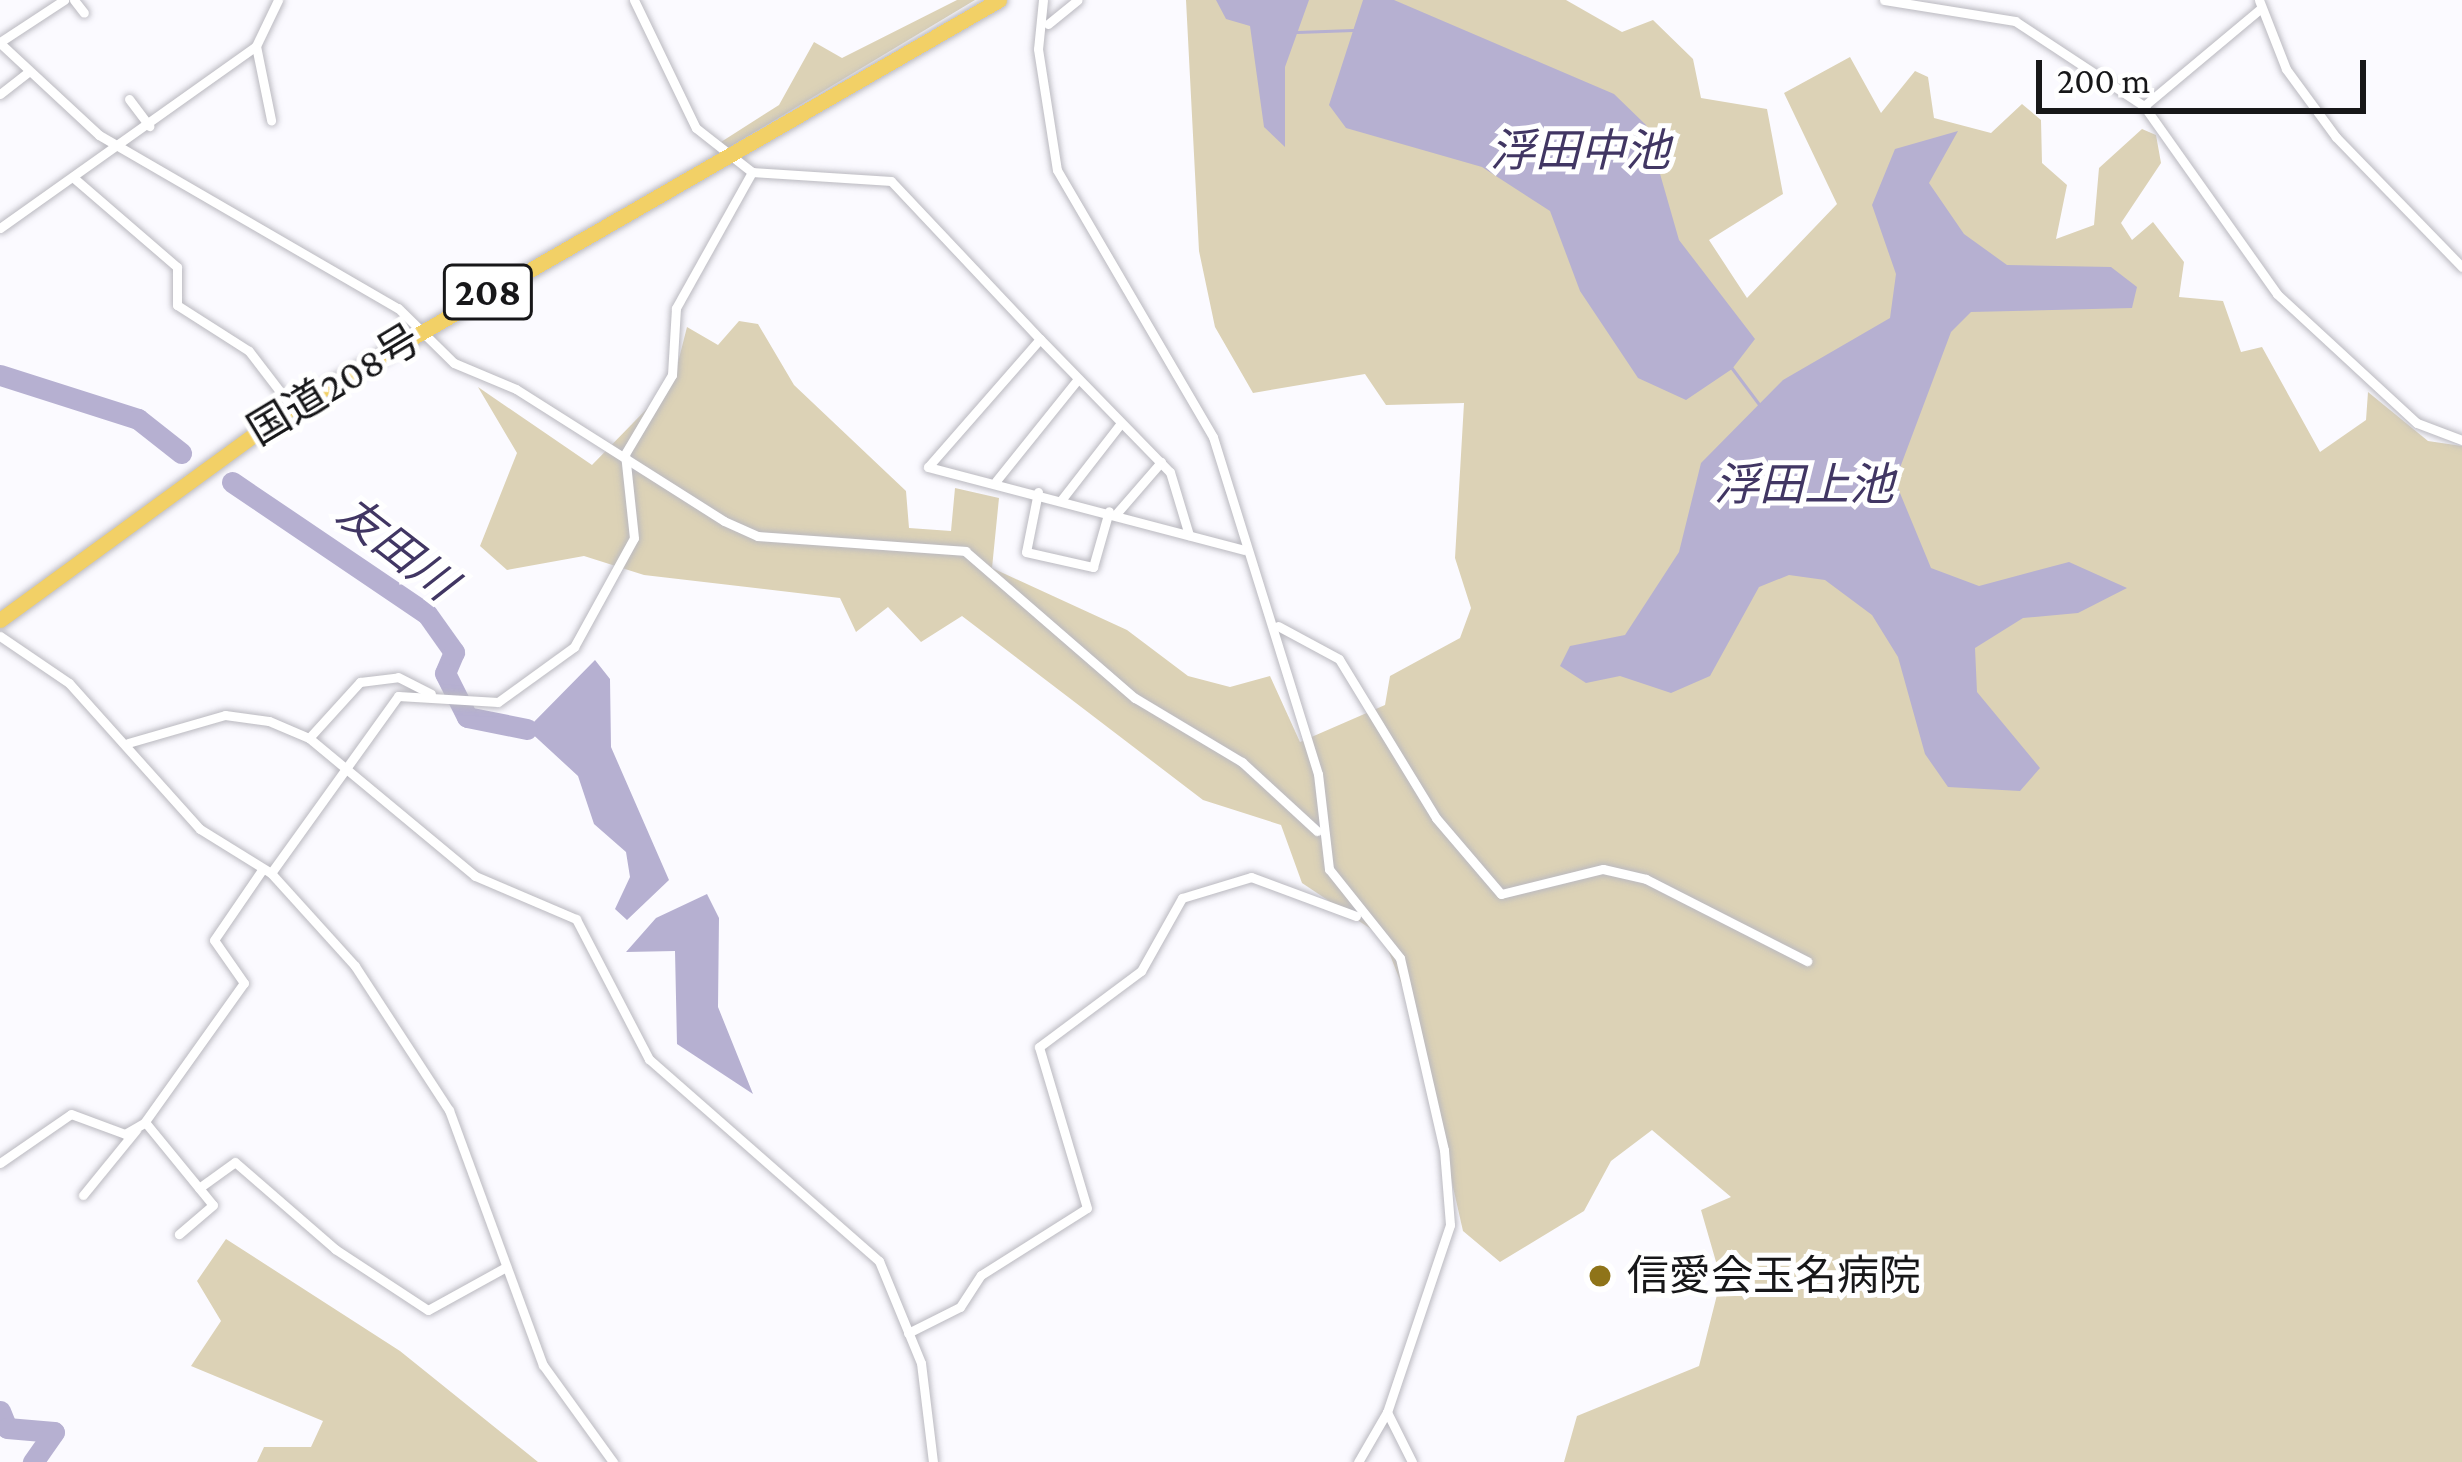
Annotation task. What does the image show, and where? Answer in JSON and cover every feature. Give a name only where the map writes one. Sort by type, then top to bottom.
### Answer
[{"type":"highway","name":"国道208号","points":[[0,620],[292,406],[999,0]]},
{"type":"street","points":[[84,13],[69,0],[0,42],[28,71],[121,146],[398,308],[454,363],[625,454],[758,536],[965,550],[1135,698],[1242,762],[1318,833]]},
{"type":"street","points":[[0,228],[256,46],[278,0]]},
{"type":"street","points":[[634,0],[696,128],[752,172],[891,181],[1161,462],[1189,535]]},
{"type":"street","points":[[1042,0],[1048,24]]},
{"type":"street","points":[[1078,0],[1048,24],[1038,49],[1058,170],[1199,407],[1244,550],[1277,626],[1318,774],[1318,833],[1346,902],[1377,928],[1400,958],[1450,1182],[1450,1225],[1387,1412],[1358,1462]]},
{"type":"street","points":[[1884,0],[2015,21],[2144,106],[2277,294],[2417,423],[2462,440]]},
{"type":"street","points":[[2144,106],[2260,4],[2286,69],[2336,137],[2462,267]]},
{"type":"street","points":[[256,46],[271,120]]},
{"type":"street","points":[[0,94],[28,71]]},
{"type":"street","points":[[128,99],[148,126]]},
{"type":"street","points":[[83,1195],[141,1126],[244,983],[214,940],[398,696],[430,694],[498,702],[574,647],[636,532],[625,454],[672,375],[676,308],[752,172]]},
{"type":"street","points":[[75,179],[177,267],[177,305],[249,351],[292,406]]},
{"type":"street","points":[[1040,339],[928,467],[1038,492],[1244,550]]},
{"type":"street","points":[[996,481],[1078,379]]},
{"type":"street","points":[[1062,499],[1121,422]]},
{"type":"street","points":[[1038,492],[1026,552],[1093,567],[1113,512],[1161,462]]},
{"type":"street","points":[[1277,626],[1339,659],[1436,818],[1501,894],[1603,869],[1646,879],[1807,961]]},
{"type":"street","points":[[0,636],[44,662],[128,743],[200,829],[267,872],[418,1051],[543,1365],[614,1462]]},
{"type":"street","points":[[309,738],[329,706],[376,676],[430,694]]},
{"type":"street","points":[[128,743],[250,713],[309,738],[475,876],[576,919],[649,1059],[879,1261],[908,1333],[933,1462]]},
{"type":"street","points":[[908,1333],[960,1307],[981,1275],[1087,1208],[1039,1047],[1052,1027],[1141,971],[1182,898],[1264,879],[1377,928]]},
{"type":"street","points":[[0,1163],[70,1114],[141,1126],[213,1205],[179,1234]]},
{"type":"street","points":[[199,1188],[235,1162],[335,1250],[428,1310],[504,1268]]},
{"type":"street","points":[[1387,1412],[1412,1462]]},
{"type":"shaded area","points":[[957,0],[975,0],[728,148],[721,142],[779,105],[814,42],[842,58]]},
{"type":"shaded area","points":[[1186,0],[1566,0],[1622,32],[1653,20],[1693,59],[1701,98],[1767,109],[1783,194],[1709,240],[1747,298],[1837,204],[1784,93],[1850,57],[1881,113],[1915,71],[1928,77],[1934,118],[1991,133],[2022,104],[2041,120],[2042,163],[2067,185],[2056,239],[2094,225],[2099,168],[2142,129],[2156,135],[2161,163],[2121,223],[2132,240],[2153,222],[2184,262],[2179,297],[2223,301],[2241,352],[2262,347],[2320,452],[2366,420],[2368,392],[2428,441],[2462,446],[2462,1462],[1564,1462],[1577,1416],[1699,1366],[1721,1279],[1701,1210],[1731,1197],[1652,1130],[1611,1161],[1584,1211],[1500,1262],[1463,1231],[1414,1016],[1383,937],[1302,883],[1281,825],[1203,800],[962,616],[921,642],[888,607],[856,632],[840,598],[644,575],[584,556],[507,570],[480,546],[517,453],[478,387],[592,465],[673,382],[687,327],[718,345],[739,321],[758,324],[794,385],[906,491],[909,528],[951,531],[955,488],[999,498],[992,568],[1127,630],[1188,676],[1230,687],[1270,676],[1300,742],[1385,705],[1390,676],[1460,638],[1471,608],[1455,558],[1464,403],[1386,405],[1365,374],[1253,393],[1215,327],[1199,251]]},
{"type":"shaded area","points":[[226,1239],[400,1351],[538,1462],[257,1462],[264,1447],[311,1447],[323,1421],[191,1366],[221,1321],[197,1281]]},
{"type":"water","points":[[1216,0],[1309,0],[1285,67],[1285,147],[1264,127],[1250,26],[1226,19]]},
{"type":"water","name":"浮田中池","points":[[1363,0],[1394,0],[1614,94],[1646,125],[1679,240],[1755,339],[1732,369],[1686,400],[1638,378],[1580,291],[1550,211],[1482,167],[1346,128],[1329,105]]},
{"type":"water","name":"浮田上池","points":[[1958,131],[1929,183],[1964,234],[2007,265],[2111,267],[2137,287],[2132,308],[1971,312],[1951,332],[1895,481],[1931,568],[1979,586],[2069,562],[2127,588],[2078,613],[2023,618],[1975,648],[1977,692],[2040,768],[2020,791],[1948,787],[1925,754],[1898,657],[1872,615],[1825,580],[1789,575],[1759,587],[1710,676],[1671,693],[1620,676],[1586,683],[1560,666],[1570,646],[1625,635],[1679,552],[1701,463],[1783,380],[1890,318],[1896,274],[1872,205],[1895,149]]},
{"type":"water","points":[[595,660],[610,679],[611,747],[669,880],[627,920],[615,909],[630,877],[626,852],[594,824],[578,776],[527,729]]},
{"type":"water","points":[[707,894],[719,918],[718,1007],[753,1094],[677,1044],[675,951],[626,952],[656,918]]},
{"type":"waterway","points":[[1297,32],[1353,30]]},
{"type":"waterway","points":[[1731,367],[1761,407]]},
{"type":"waterway","name":"友田川","points":[[0,375],[138,419],[181,453]]},
{"type":"waterway","name":"友田川","points":[[232,482],[427,614],[454,652],[445,673],[467,717],[527,729]]},
{"type":"waterway","points":[[0,1411],[7,1428],[54,1432],[33,1462]]},
{"type":"place","name":"信愛会玉名病院","points":[[1600,1276]]}]
